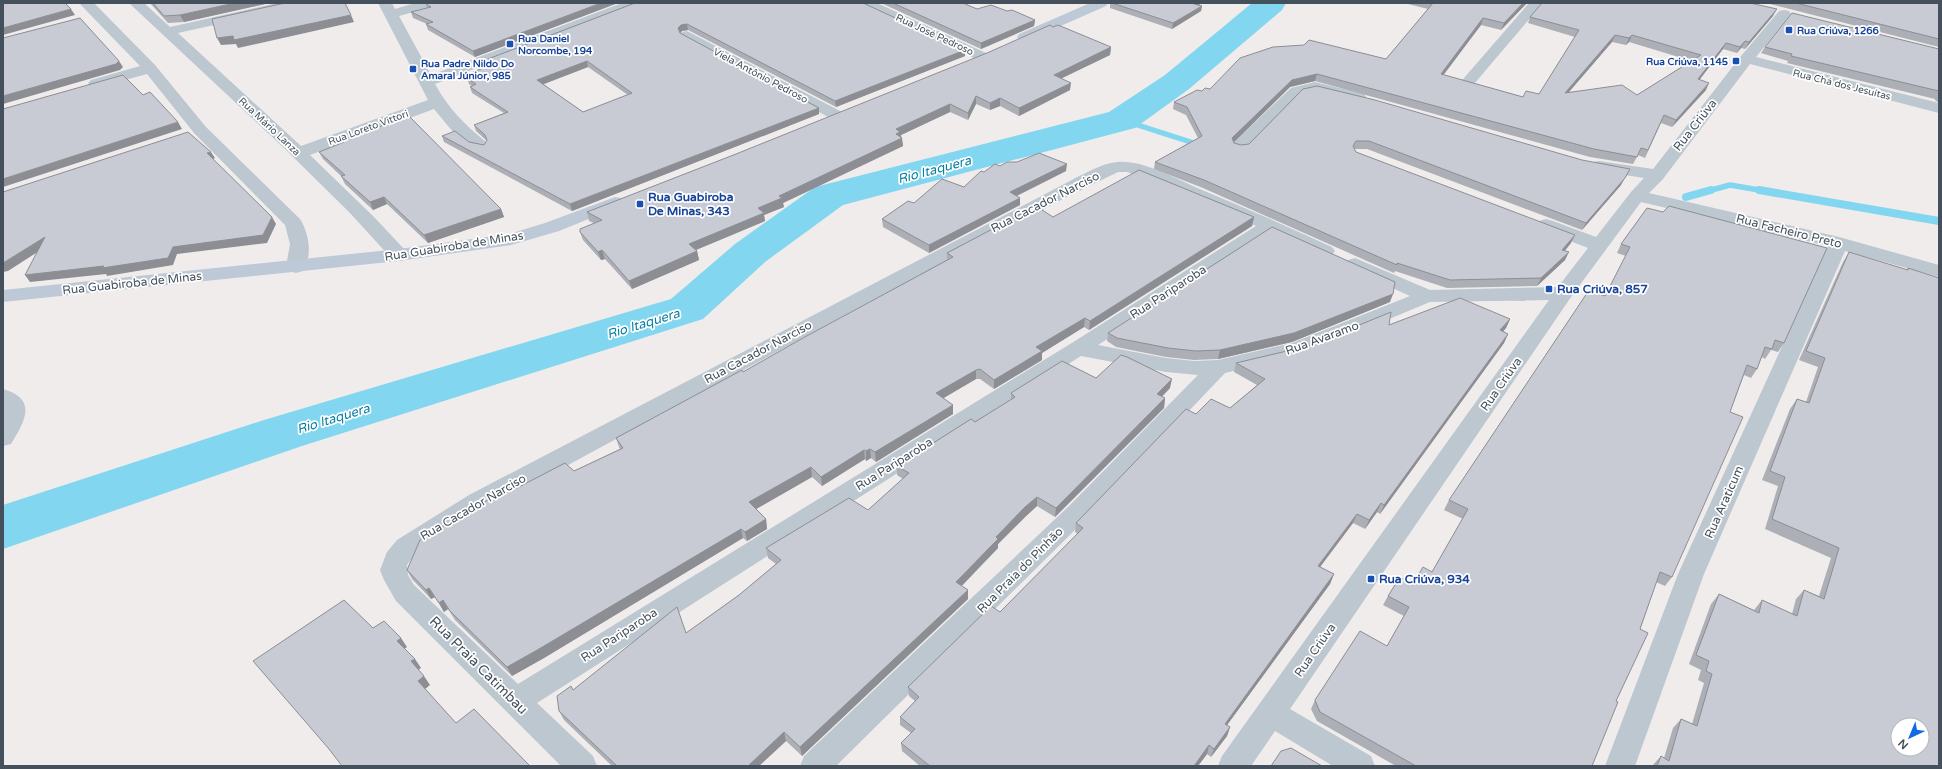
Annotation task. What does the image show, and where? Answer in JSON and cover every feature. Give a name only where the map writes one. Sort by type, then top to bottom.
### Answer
[{"type":"street","name":"Rua Mário Lanza","points":[[136,3],[169,31],[299,153],[376,228],[399,255]]},
{"type":"street","points":[[169,31],[295,3]]},
{"type":"street","points":[[430,3],[388,9],[437,102],[456,124],[480,146]]},
{"type":"street","points":[[427,82],[634,3]]},
{"type":"street","name":"Rua José Pedroso","points":[[866,3],[995,49]]},
{"type":"street","points":[[959,64],[1101,3]]},
{"type":"street","points":[[1469,81],[1536,3]]},
{"type":"street","points":[[89,12],[150,68],[192,132],[293,223],[300,238],[301,249],[296,267]]},
{"type":"street","name":"Rua Criúva","points":[[1233,766],[1599,245],[1746,59],[1777,12],[1800,18]]},
{"type":"street","name":"Viela Antônio Pedroso","points":[[687,35],[843,112]]},
{"type":"street","name":"Rua Chá dos Jesuítas","points":[[1746,59],[1939,108]]},
{"type":"street","points":[[84,87],[150,68]]},
{"type":"street","points":[[1240,146],[1296,91],[1315,87],[1324,88],[1371,101]]},
{"type":"street","name":"Rua Loreto Vittori","points":[[299,153],[437,102]]},
{"type":"street","points":[[815,123],[843,112]]},
{"type":"street","name":"Rua Facheiro Preto","points":[[1585,162],[1610,168],[1647,186],[1839,244],[1939,271]]},
{"type":"street","name":"Rua Cacador Narciso","points":[[397,556],[418,538],[478,502],[838,310],[1088,179],[1116,167],[1128,167],[1150,174],[1270,225]]},
{"type":"street","name":"Rua Guabiroba de Minas","points":[[3,296],[296,267],[399,255],[511,239],[552,226],[634,195]]},
{"type":"street","points":[[1534,220],[1599,245]]},
{"type":"street","points":[[1270,225],[1427,296]]},
{"type":"street","name":"Rua Pariparoba","points":[[516,701],[672,601],[1079,349],[1270,225]]},
{"type":"street","name":"Rua Araticum","points":[[1620,766],[1692,574],[1839,244]]},
{"type":"street","name":"Rua Avaramo","points":[[1079,349],[1166,365],[1194,368],[1218,367],[1297,349],[1427,296],[1564,293]]},
{"type":"street","name":"Rua Praia do Pinhão","points":[[815,766],[921,667],[1067,523],[1181,408],[1218,367]]},
{"type":"street","points":[[3,397],[12,401],[14,420],[3,438]]},
{"type":"street","name":"Rua Praia Catimbau","points":[[397,556],[393,565],[394,575],[405,593],[582,766]]},
{"type":"street","points":[[1271,713],[1360,766]]},
{"type":"building","points":[[3,3],[65,3],[71,9],[3,28]]},
{"type":"building","points":[[153,3],[235,3],[180,15],[164,16]]},
{"type":"building","points":[[285,3],[345,3],[351,15],[234,40],[233,36],[217,38],[212,19]]},
{"type":"building","points":[[601,3],[473,51],[426,24],[433,22],[411,12],[431,7],[426,4]]},
{"type":"building","points":[[635,3],[863,3],[965,50],[835,101],[687,24],[681,25],[678,28],[680,33],[819,108],[570,204],[442,136],[455,131],[469,142],[484,145],[487,140],[485,135],[474,125],[508,112],[470,87],[476,84],[467,78],[477,74],[473,72],[496,63],[488,59]],"holes":[[[587,61],[632,93],[583,112],[537,80]]]},
{"type":"building","points":[[893,3],[963,3],[977,9],[991,5],[1007,11],[1012,10],[1035,20],[981,43]]},
{"type":"building","points":[[1112,3],[1194,3],[1202,6],[1173,23]]},
{"type":"building","points":[[1433,3],[1523,3],[1504,23],[1483,18],[1441,74],[1523,97],[1526,91],[1539,94],[1579,30],[1530,17],[1542,3],[1750,3],[1777,9],[1749,42],[1745,41],[1740,47],[1726,43],[1698,79],[1709,83],[1676,120],[1664,115],[1648,150],[1641,148],[1637,157],[1594,149],[1317,74],[1292,80],[1232,138],[1234,143],[1241,145],[1249,144],[1303,89],[1317,86],[1375,100],[1582,160],[1630,169],[1625,178],[1586,223],[1369,141],[1356,141],[1353,146],[1356,152],[1575,235],[1562,250],[1569,252],[1541,278],[1450,280],[1397,263],[1397,265],[1204,180],[1155,162],[1202,136],[1187,107],[1174,102],[1197,90],[1202,91],[1205,88],[1210,89],[1240,58],[1273,47],[1304,45],[1309,40],[1386,59]],"holes":[[[1615,35],[1629,38],[1632,35],[1701,55],[1637,95],[1622,85],[1565,93]]]},
{"type":"building","points":[[1796,3],[1939,3],[1939,39]]},
{"type":"building","points":[[1792,13],[1939,49],[1939,91],[1791,56],[1792,54],[1765,47]]},
{"type":"building","points":[[80,18],[119,61],[116,64],[3,96],[3,38]]},
{"type":"building","points":[[1050,25],[1053,27],[1058,25],[1111,47],[1054,75],[1071,83],[1019,108],[1000,98],[990,103],[976,96],[968,113],[950,104],[896,129],[900,132],[896,134],[902,138],[779,196],[782,198],[758,208],[764,213],[689,244],[697,251],[629,281],[602,250],[598,252],[580,232],[580,229],[602,220],[587,212],[987,53]]},
{"type":"building","points":[[123,75],[143,95],[150,92],[178,122],[3,179],[3,109]]},
{"type":"building","points":[[409,116],[501,209],[424,235],[384,197],[370,202],[341,176],[345,175],[319,152],[344,142],[342,140]]},
{"type":"building","points":[[188,132],[211,152],[207,153],[272,217],[263,235],[173,247],[168,258],[102,268],[104,266],[25,275],[45,237],[3,263],[3,192]]},
{"type":"building","points":[[1039,153],[1067,164],[1010,192],[1020,198],[929,245],[882,219],[908,201],[914,203],[942,179],[964,187],[981,171],[984,172],[995,164],[1000,166],[1007,162],[1017,162]]},
{"type":"building","points":[[1139,170],[1254,217],[1090,321],[1085,318],[1036,347],[1042,351],[994,380],[980,369],[936,393],[953,405],[875,452],[870,449],[866,451],[864,450],[821,477],[811,467],[749,502],[766,519],[745,532],[741,529],[507,667],[450,611],[443,600],[439,603],[429,588],[426,590],[407,570],[420,540],[512,486],[515,489],[565,463],[574,471],[623,448],[616,438],[742,370],[743,372],[953,257],[947,253],[1036,206],[1053,217]]},
{"type":"building","points":[[1669,206],[1827,248],[1784,343],[1775,340],[1772,349],[1765,347],[1757,369],[1747,365],[1730,412],[1743,417],[1672,577],[1660,572],[1640,629],[1648,633],[1616,701],[1618,702],[1592,766],[1416,766],[1320,712],[1315,700],[1360,631],[1387,646],[1409,607],[1388,596],[1400,577],[1413,584],[1423,567],[1432,572],[1468,509],[1449,500],[1589,290],[1605,296],[1630,247],[1621,244],[1647,208],[1663,212]]},
{"type":"building","points":[[1272,227],[1395,282],[1393,294],[1294,333],[1220,350],[1196,351],[1168,348],[1117,338],[1108,333]]},
{"type":"building","points":[[1849,252],[1939,278],[1939,766],[1657,766],[1661,756],[1669,761],[1681,719],[1697,726],[1712,674],[1706,671],[1709,661],[1696,655],[1719,594],[1759,613],[1762,600],[1797,616],[1804,590],[1824,599],[1839,548],[1772,519],[1785,477],[1770,471],[1797,399],[1809,403],[1825,358],[1806,351]]},
{"type":"building","points":[[1460,298],[1510,319],[1500,330],[1508,334],[1384,505],[1381,503],[1369,520],[1357,514],[1318,566],[1334,574],[1225,724],[1230,727],[1214,749],[1209,745],[1194,766],[930,766],[901,743],[915,729],[900,717],[919,697],[908,687],[991,606],[1000,612],[1083,528],[1076,523],[1186,409],[1196,414],[1211,399],[1230,408],[1265,379],[1236,363],[1308,346],[1391,312],[1389,325]]},
{"type":"building","points":[[1121,355],[1172,379],[1157,394],[1165,398],[1056,508],[1037,497],[1025,507],[996,537],[998,539],[956,582],[968,590],[800,747],[784,732],[748,766],[617,766],[559,711],[557,696],[571,686],[573,690],[677,607],[686,633],[739,595],[781,560],[766,548],[849,498],[868,510],[909,473],[897,466],[971,419],[975,422],[1015,397],[1011,393],[1062,361],[1096,378]]},
{"type":"building","points":[[344,600],[373,628],[384,621],[401,638],[397,641],[415,659],[411,661],[424,676],[418,681],[456,723],[474,709],[530,766],[342,766],[253,661]]},
{"type":"building","points":[[1291,748],[1322,766],[1271,766],[1281,751]]},
{"type":"waterway","name":"Rio Itaquera","points":[[3,527],[283,433],[687,309],[750,253],[829,196],[1122,120],[1177,82],[1271,3]]},
{"type":"waterway","points":[[1122,120],[1200,145]]},
{"type":"waterway","points":[[1708,191],[1730,185],[1765,191]]},
{"type":"waterway","points":[[1686,197],[1711,190]]},
{"type":"waterway","points":[[1759,190],[1939,221]]},
{"type":"place","name":"Rua Criúva, 1266","points":[[1789,30]]},
{"type":"place","name":"Rua Daniel Norcombe, 194","points":[[510,44]]},
{"type":"place","name":"Rua Criúva, 1145","points":[[1736,61]]},
{"type":"place","name":"Rua Padre Nildo Do Amaral Júnior, 985","points":[[413,69]]},
{"type":"place","name":"Rua Guabiroba De Minas, 343","points":[[640,204]]},
{"type":"place","name":"Rua Criúva, 857","points":[[1549,289]]},
{"type":"place","name":"Rua Criúva, 934","points":[[1371,579]]}]
